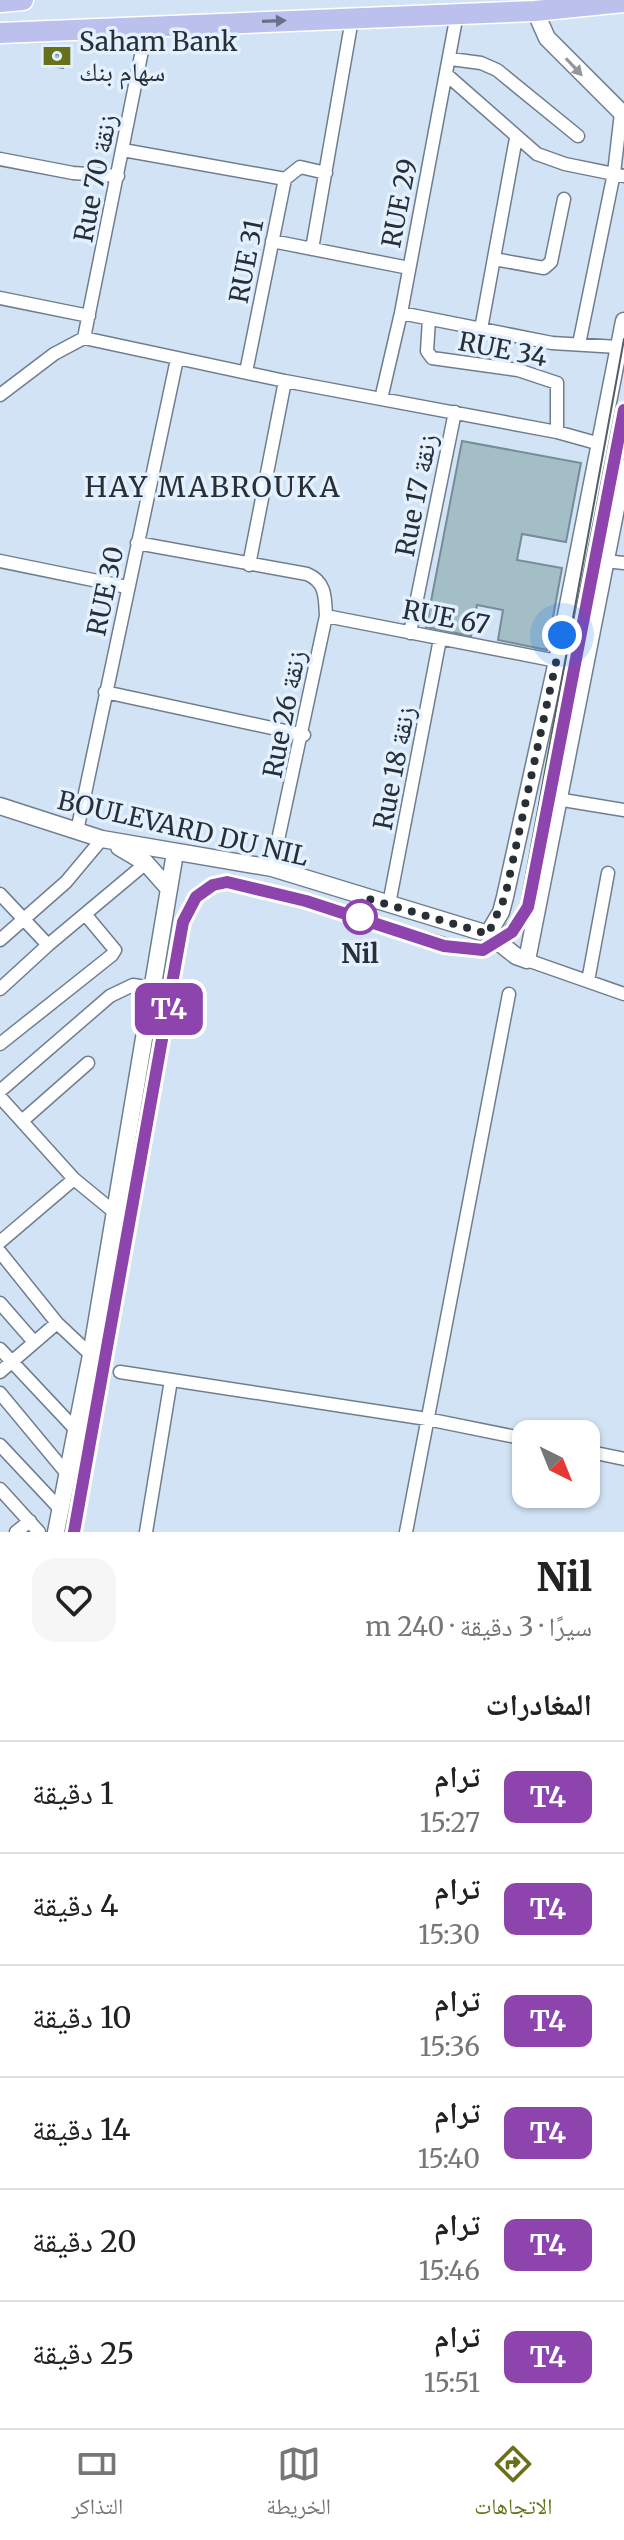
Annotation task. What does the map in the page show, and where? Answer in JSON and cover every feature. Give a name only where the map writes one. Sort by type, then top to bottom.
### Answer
[{"type":"main road","points":[[0,2],[23,0]]},
{"type":"main road","points":[[0,33],[535,11],[624,2]]},
{"type":"street","points":[[535,11],[547,38],[622,114],[619,174],[579,344]]},
{"type":"street","name":"RUE 29","points":[[381,399],[401,313],[457,14]]},
{"type":"street","points":[[312,249],[352,19]]},
{"type":"street","name":"Rue 70 زنقة","points":[[84,338],[147,26]]},
{"type":"street","points":[[451,59],[481,63],[497,70],[578,136]]},
{"type":"street","points":[[447,75],[516,138],[552,160],[619,174]]},
{"type":"street","points":[[481,329],[516,138]]},
{"type":"street","points":[[123,150],[285,179],[300,167],[326,173]]},
{"type":"street","points":[[0,159],[61,171],[118,176]]},
{"type":"street","name":"RUE 31","points":[[246,372],[285,179]]},
{"type":"street","points":[[494,259],[544,268],[551,262],[564,199]]},
{"type":"street","points":[[272,241],[409,268]]},
{"type":"street","points":[[0,298],[89,316]]},
{"type":"street","name":"RUE 34","points":[[401,313],[552,343],[618,347]]},
{"type":"street","name":"RUE 34","points":[[429,319],[427,351],[432,358],[518,370],[557,383],[557,432]]},
{"type":"street","points":[[488,934],[505,897],[557,661],[624,321]]},
{"type":"street","points":[[0,395],[54,354],[84,338],[285,381],[557,432],[600,444]]},
{"type":"street","name":"RUE 30","points":[[77,831],[177,359]]},
{"type":"street","points":[[137,543],[249,565],[285,381]]},
{"type":"street","name":"Rue 17 زنقة","points":[[410,633],[455,412]]},
{"type":"street","points":[[527,960],[624,468]]},
{"type":"street","points":[[0,561],[127,587]]},
{"type":"street","points":[[605,561],[624,563]]},
{"type":"street","name":"Rue 26 زنقة","points":[[249,565],[307,574],[320,582],[326,616],[304,735],[272,868]]},
{"type":"street","name":"RUE 67","points":[[326,616],[557,661]]},
{"type":"street","name":"Rue 18 زنقة","points":[[389,904],[440,639]]},
{"type":"street","points":[[105,692],[304,735]]},
{"type":"street","points":[[557,799],[624,810]]},
{"type":"street","name":"BOULEVARD DU NIL","points":[[0,806],[102,839],[272,868],[488,934],[516,956],[624,994]]},
{"type":"street","points":[[0,940],[66,882],[102,839],[146,863],[169,889]]},
{"type":"street","points":[[56,1532],[91,1355],[175,853]]},
{"type":"street","points":[[0,989],[146,863]]},
{"type":"street","points":[[588,981],[608,873]]},
{"type":"street","points":[[0,894],[48,945]]},
{"type":"street","points":[[0,1044],[112,955],[115,950],[85,914]]},
{"type":"street","points":[[113,1211],[74,1179],[0,1094],[122,988],[140,984],[152,988]]},
{"type":"street","points":[[406,1532],[509,994]]},
{"type":"street","points":[[22,1121],[88,1063]]},
{"type":"street","points":[[0,1242],[74,1179]]},
{"type":"street","points":[[0,1252],[57,1323],[91,1355]]},
{"type":"street","points":[[0,1303],[34,1342]]},
{"type":"street","points":[[0,1372],[57,1323]]},
{"type":"street","points":[[0,1349],[77,1431]]},
{"type":"street","points":[[120,1372],[427,1419],[512,1436]]},
{"type":"street","points":[[146,1532],[171,1380]]},
{"type":"street","points":[[0,1393],[5,1410],[68,1475]]},
{"type":"street","points":[[0,1445],[61,1510]]},
{"type":"street","points":[[600,1454],[624,1459]]},
{"type":"street","points":[[0,1489],[39,1532]]},
{"type":"street","points":[[16,1532],[30,1521]]},
{"type":"building","points":[[50,53],[66,56],[63,68],[47,65]]},
{"type":"building","points":[[462,441],[581,463],[566,542],[522,534],[517,560],[562,568],[547,650],[498,640],[503,610],[477,605],[471,636],[426,627]]},
{"type":"tram line","points":[[67,1532],[175,929],[183,906],[199,886],[232,875],[453,940],[477,941],[499,933],[520,908],[624,339]]},
{"type":"tram line","points":[[607,492],[624,410]]},
{"type":"tram line","name":"T4","points":[[74,1532],[183,922],[190,904],[213,885],[239,883],[359,917],[444,946],[483,950],[512,932],[528,907],[583,608],[624,410]]},
{"type":"place","name":"Saham Bank سهام بنك","points":[[57,56]]},
{"type":"place","name":"Nil","points":[[360,917]]},
{"type":"district","name":"HAY MABROUKA","points":[[213,487]]},
{"type":"route","points":[[360,917],[362,897],[488,934],[501,912],[505,897],[562,635]]}]
